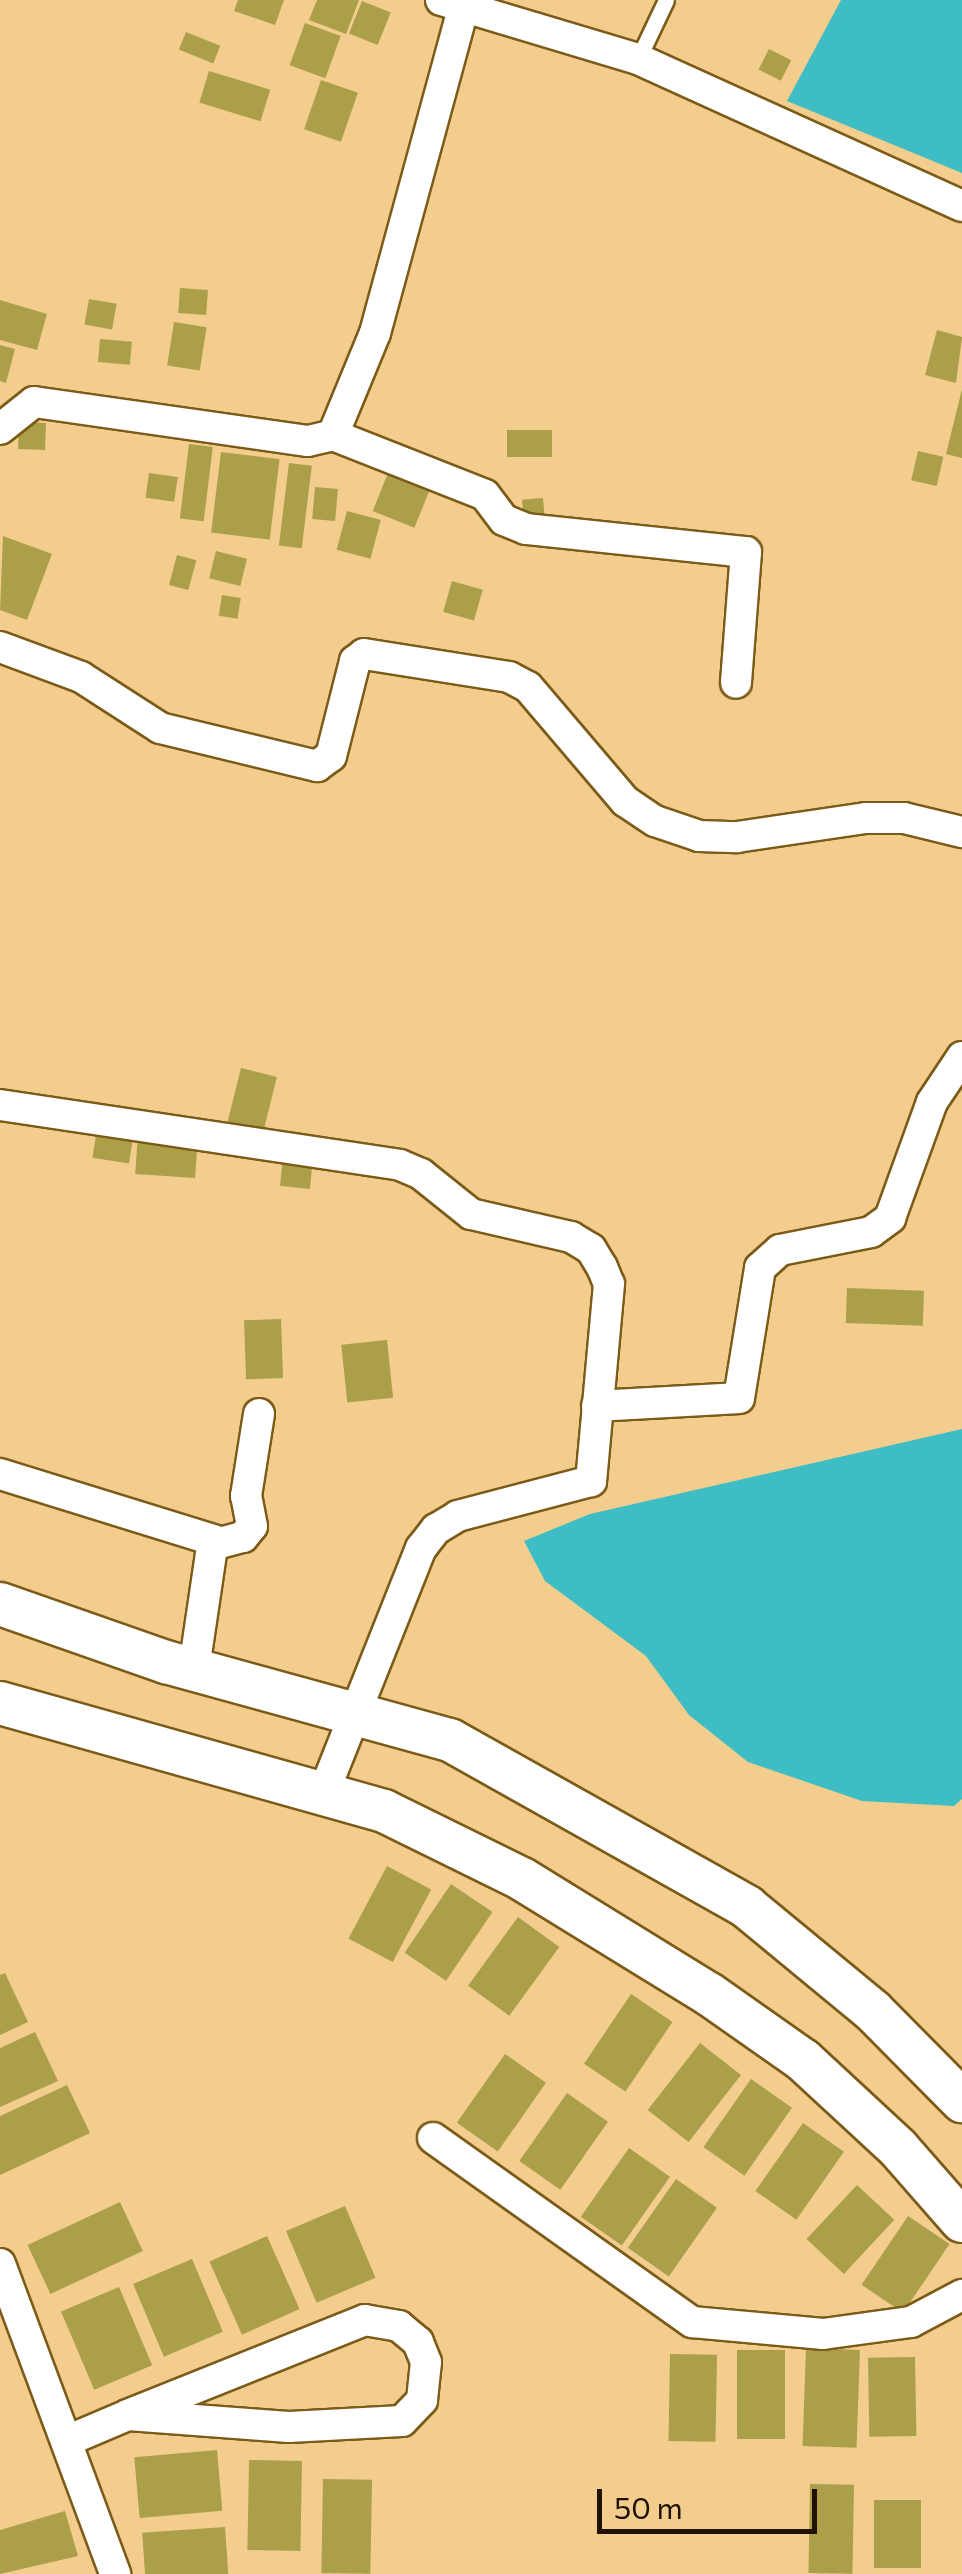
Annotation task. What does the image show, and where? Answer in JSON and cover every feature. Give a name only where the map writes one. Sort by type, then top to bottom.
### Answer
[{"type":"street","points":[[333,435],[375,333],[452,4],[638,59],[962,206]]},
{"type":"street","points":[[0,430],[34,402],[308,441],[333,435],[484,494],[504,520],[526,530],[746,552],[736,683]]},
{"type":"street","points":[[0,647],[25,651],[81,677],[160,728],[317,766],[331,756],[355,662],[376,651],[509,677],[528,687],[626,800],[655,821],[698,836],[777,834],[866,818],[904,818],[962,832]]},
{"type":"street","points":[[597,1406],[739,1398],[760,1268],[780,1250],[870,1232],[890,1218],[932,1102],[962,1058]]},
{"type":"street","points":[[0,1106],[400,1165],[421,1174],[471,1214],[571,1237],[591,1248],[609,1284],[591,1480],[458,1516],[421,1548],[324,1794]]},
{"type":"street","points":[[0,1474],[216,1544],[243,1537],[252,1526],[246,1496],[259,1414]]},
{"type":"street","points":[[194,1669],[216,1544]]},
{"type":"street","points":[[0,1604],[194,1669],[450,1740],[747,1907],[872,2011],[962,2102]]},
{"type":"street","points":[[0,1703],[384,1811],[522,1880],[710,1994],[803,2060],[898,2148],[959,2213]]},
{"type":"street","points":[[433,2138],[692,2322],[823,2334],[910,2322],[962,2296]]},
{"type":"street","points":[[0,2264],[69,2440],[115,2574]]},
{"type":"street","points":[[69,2440],[128,2415],[365,2320],[399,2326],[418,2342],[426,2362],[422,2400],[402,2421],[289,2427],[128,2415]]},
{"type":"lane","points":[[638,59],[666,0]]},
{"type":"water","points":[[841,0],[962,0],[962,173],[787,101]]},
{"type":"water","points":[[962,1429],[962,1799],[954,1806],[862,1801],[748,1762],[689,1715],[646,1656],[545,1581],[524,1541],[590,1514]]},
{"type":"building","points":[[238,0],[284,0],[275,25],[234,11]]},
{"type":"building","points":[[317,0],[359,0],[346,34],[309,20]]},
{"type":"building","points":[[362,1],[391,13],[378,45],[349,33]]},
{"type":"building","points":[[305,23],[341,36],[325,78],[290,65]]},
{"type":"building","points":[[186,32],[220,46],[213,63],[179,50]]},
{"type":"building","points":[[769,49],[791,60],[781,81],[759,69]]},
{"type":"building","points":[[209,71],[270,90],[261,121],[199,103]]},
{"type":"building","points":[[321,80],[358,93],[341,142],[304,129]]},
{"type":"building","points":[[180,288],[208,290],[206,315],[178,313]]},
{"type":"building","points":[[89,299],[117,304],[112,329],[84,325]]},
{"type":"building","points":[[0,300],[47,314],[37,350],[0,340]]},
{"type":"building","points":[[174,322],[207,327],[200,371],[167,365]]},
{"type":"building","points":[[937,330],[962,337],[956,383],[925,375]]},
{"type":"building","points":[[100,339],[132,342],[130,365],[98,362]]},
{"type":"building","points":[[0,345],[15,349],[6,383],[0,381]]},
{"type":"building","points":[[962,389],[962,458],[946,454]]},
{"type":"building","points":[[19,422],[46,423],[45,450],[18,449]]},
{"type":"building","points":[[507,430],[552,430],[552,457],[507,457]]},
{"type":"building","points":[[189,444],[213,447],[204,521],[180,518]]},
{"type":"building","points":[[918,451],[943,457],[937,486],[911,480]]},
{"type":"building","points":[[221,452],[280,459],[270,540],[211,532]]},
{"type":"building","points":[[289,463],[312,466],[302,548],[279,545]]},
{"type":"building","points":[[149,473],[178,477],[174,502],[146,498]]},
{"type":"building","points":[[388,473],[430,490],[414,528],[373,511]]},
{"type":"building","points":[[315,487],[338,489],[335,521],[312,519]]},
{"type":"building","points":[[543,498],[545,523],[524,525],[522,500]]},
{"type":"building","points":[[347,511],[381,520],[370,559],[337,550]]},
{"type":"building","points":[[3,536],[52,554],[27,620],[0,610]]},
{"type":"building","points":[[216,551],[247,559],[240,586],[209,578]]},
{"type":"building","points":[[177,555],[196,560],[188,590],[169,585]]},
{"type":"building","points":[[452,581],[483,590],[474,621],[443,612]]},
{"type":"building","points":[[222,595],[241,598],[237,619],[219,616]]},
{"type":"building","points":[[241,1068],[277,1077],[263,1132],[227,1123]]},
{"type":"building","points":[[97,1129],[134,1135],[129,1163],[92,1158]]},
{"type":"building","points":[[138,1134],[198,1138],[195,1178],[135,1174]]},
{"type":"building","points":[[283,1157],[313,1160],[310,1189],[280,1186]]},
{"type":"building","points":[[847,1288],[924,1291],[923,1326],[846,1323]]},
{"type":"building","points":[[281,1319],[283,1378],[246,1379],[244,1320]]},
{"type":"building","points":[[387,1340],[393,1398],[347,1402],[341,1345]]},
{"type":"building","points":[[387,1866],[431,1889],[393,1962],[349,1938]]},
{"type":"building","points":[[451,1884],[492,1912],[446,1981],[405,1953]]},
{"type":"building","points":[[518,1917],[559,1947],[509,2016],[468,1986]]},
{"type":"building","points":[[5,1973],[28,2022],[0,2035],[0,1975]]},
{"type":"building","points":[[631,1994],[672,2022],[625,2092],[584,2064]]},
{"type":"building","points":[[35,2032],[58,2081],[0,2107],[0,2048]]},
{"type":"building","points":[[700,2043],[741,2075],[689,2142],[648,2110]]},
{"type":"building","points":[[505,2054],[546,2083],[498,2151],[457,2123]]},
{"type":"building","points":[[751,2079],[792,2108],[744,2176],[703,2147]]},
{"type":"building","points":[[67,2085],[90,2133],[0,2175],[0,2116]]},
{"type":"building","points":[[567,2093],[608,2122],[560,2190],[519,2161]]},
{"type":"building","points":[[803,2123],[844,2152],[796,2220],[755,2191]]},
{"type":"building","points":[[629,2148],[670,2177],[622,2245],[581,2217]]},
{"type":"building","points":[[676,2179],[717,2208],[669,2276],[628,2248]]},
{"type":"building","points":[[857,2185],[894,2220],[844,2274],[807,2239]]},
{"type":"building","points":[[120,2202],[143,2251],[50,2294],[28,2245]]},
{"type":"building","points":[[345,2206],[375,2278],[317,2303],[286,2231]]},
{"type":"building","points":[[908,2216],[949,2244],[903,2313],[862,2285]]},
{"type":"building","points":[[267,2236],[300,2309],[242,2335],[209,2262]]},
{"type":"building","points":[[192,2259],[223,2332],[164,2357],[133,2284]]},
{"type":"building","points":[[119,2287],[152,2365],[94,2390],[61,2312]]},
{"type":"building","points":[[806,2348],[860,2350],[857,2448],[803,2446]]},
{"type":"building","points":[[737,2350],[785,2350],[785,2439],[737,2439]]},
{"type":"building","points":[[670,2354],[717,2355],[715,2442],[668,2441]]},
{"type":"building","points":[[915,2357],[916,2436],[869,2437],[868,2358]]},
{"type":"building","points":[[217,2450],[222,2511],[140,2518],[134,2457]]},
{"type":"building","points":[[249,2460],[302,2461],[300,2551],[247,2550]]},
{"type":"building","points":[[323,2479],[372,2480],[370,2574],[321,2573]]},
{"type":"building","points":[[810,2484],[854,2485],[852,2574],[808,2573]]},
{"type":"building","points":[[874,2500],[921,2500],[921,2568],[874,2568]]},
{"type":"building","points":[[65,2511],[78,2556],[0,2574],[0,2530]]},
{"type":"building","points":[[225,2527],[228,2574],[145,2574],[142,2533]]}]
